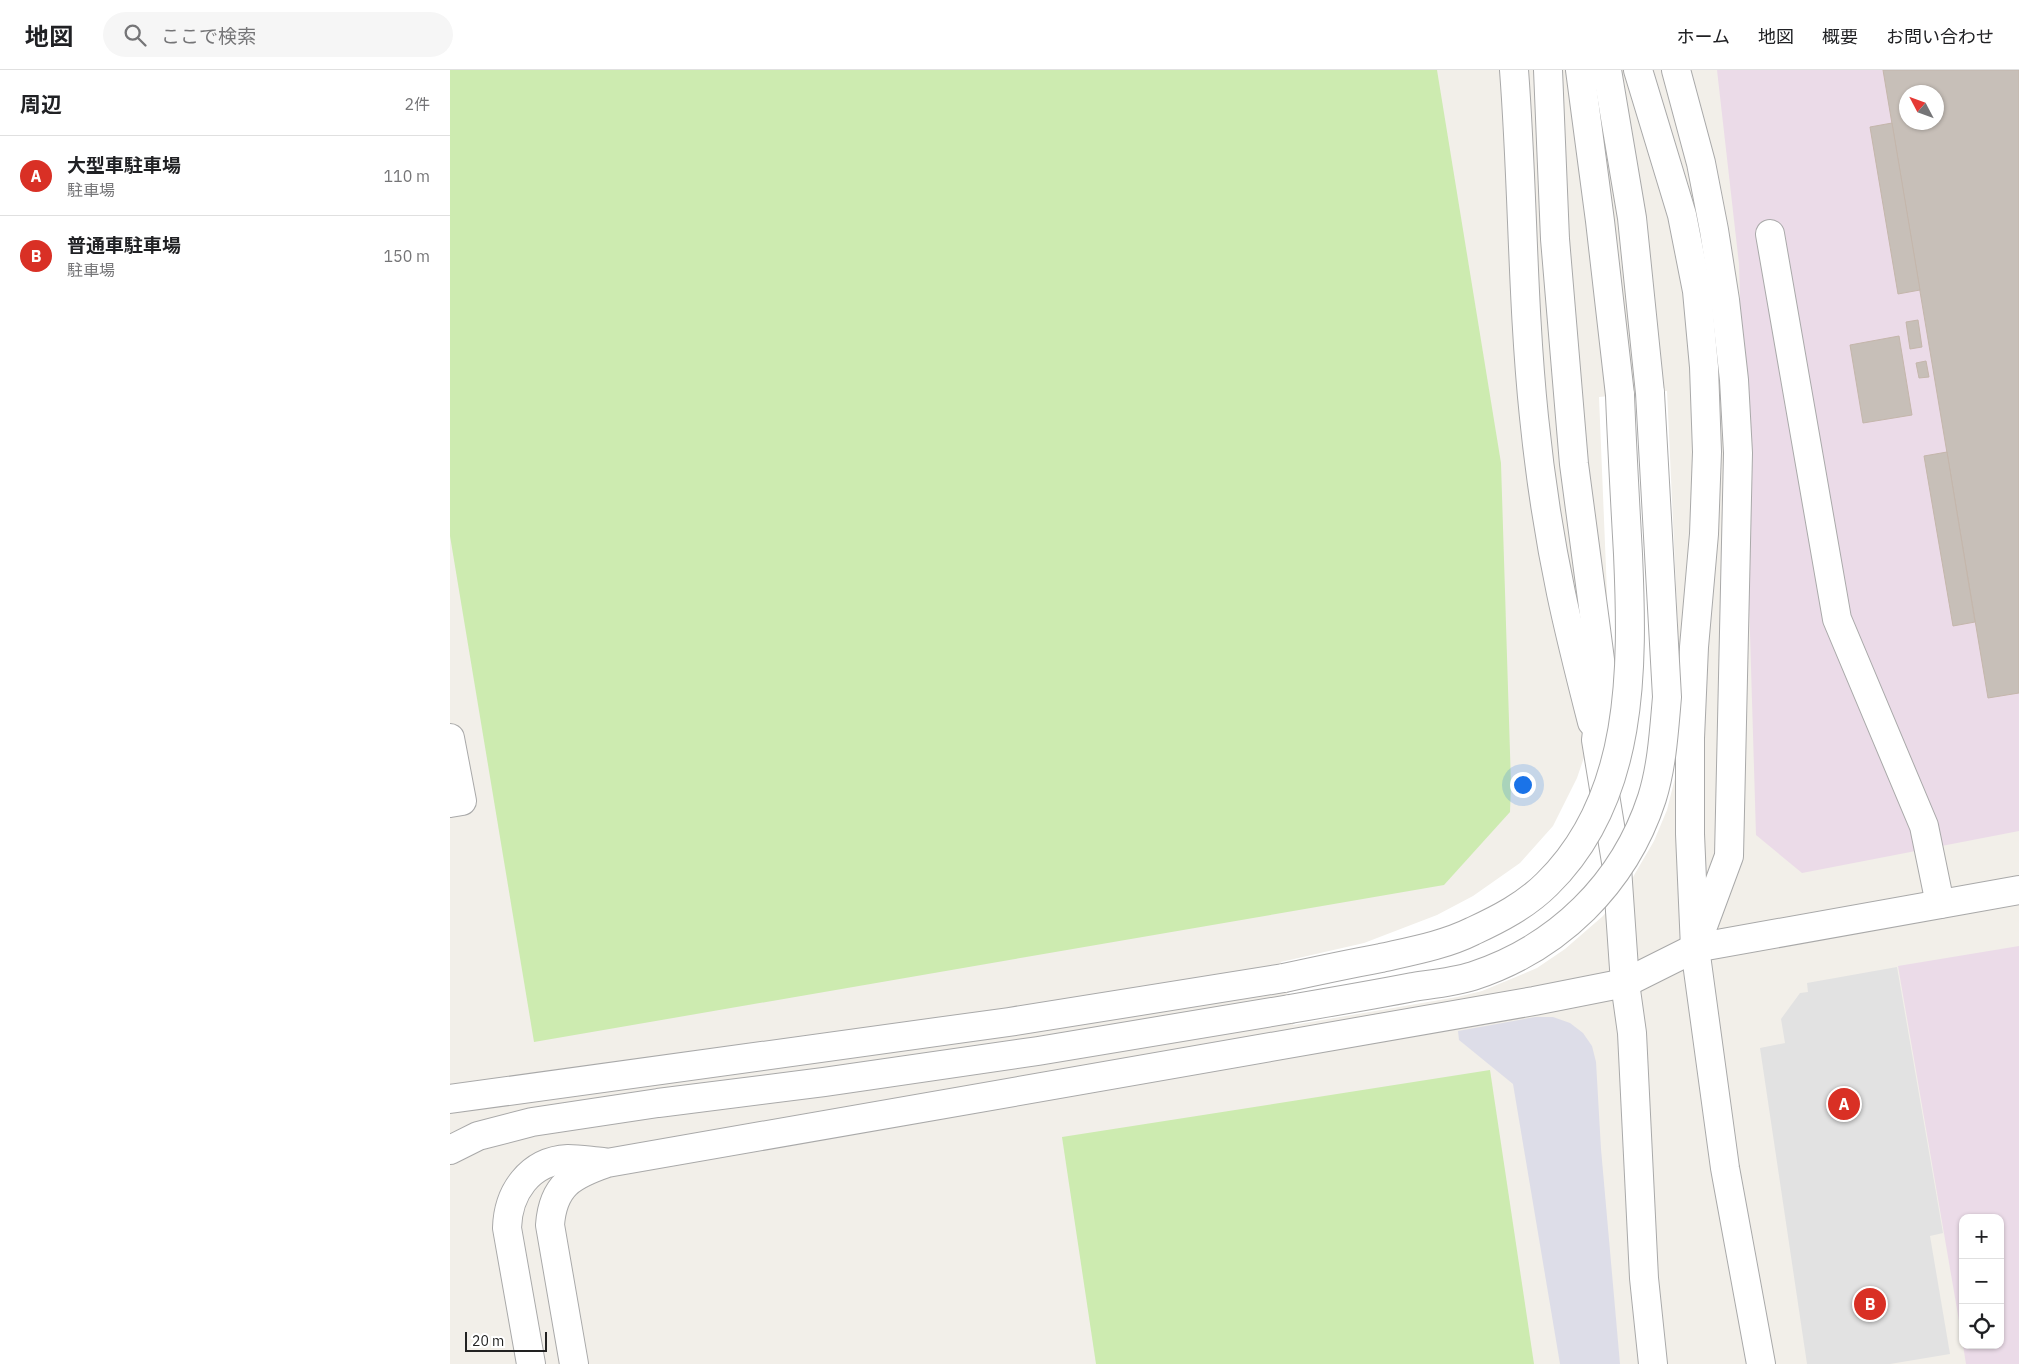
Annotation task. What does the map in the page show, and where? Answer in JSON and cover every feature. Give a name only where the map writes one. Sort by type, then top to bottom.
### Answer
[{"type":"street","points":[[1514,70],[1519,131],[1527,326],[1534,418],[1560,593],[1596,740],[1617,868],[1625,982],[1634,1054],[1644,1278],[1653,1364]]},
{"type":"street","points":[[1548,70],[1555,239],[1573,454],[1603,682],[1596,740]]},
{"type":"street","points":[[450,1099],[1009,1022],[1284,978],[1424,949],[1472,932],[1514,910],[1547,885],[1576,851],[1601,806],[1617,761],[1628,695],[1630,668],[1631,612],[1620,395],[1580,70]]},
{"type":"street","points":[[450,1150],[478,1136],[532,1122],[1038,1051],[1471,977],[1515,960],[1548,940],[1580,912],[1612,878],[1635,841],[1652,798],[1663,746],[1667,697],[1650,393],[1632,218],[1607,70]]},
{"type":"street","points":[[1638,70],[1682,215],[1696,291],[1704,367],[1708,452],[1704,534],[1694,647],[1690,738],[1690,834],[1695,948],[1725,1168],[1761,1364]]},
{"type":"street","points":[[1676,70],[1701,163],[1714,230],[1725,300],[1734,380],[1738,453],[1729,856],[1695,948]]},
{"type":"street","points":[[1770,234],[1837,619],[1924,826],[1940,904]]},
{"type":"street","points":[[450,738],[456,802]]},
{"type":"street","points":[[574,1364],[550,1225],[551,1209],[557,1194],[567,1182],[585,1171],[607,1163],[1524,1003],[1625,982],[1695,948],[2019,890]]},
{"type":"street","points":[[531,1364],[507,1228],[507,1215],[511,1200],[526,1176],[554,1162],[568,1159],[607,1163]]},
{"type":"shaded area","points":[[1717,70],[2019,70],[2019,831],[1802,873],[1756,835],[1739,264]]},
{"type":"shaded area","points":[[2019,946],[2019,1364],[1966,1364],[1964,1349],[2004,1349],[2004,1214],[1959,1214],[1959,1321],[1898,966]]},
{"type":"shaded area","points":[[1897,967],[1943,1233],[1930,1236],[1950,1354],[1890,1364],[1807,1364],[1760,1048],[1785,1043],[1781,1019],[1800,993],[1808,992],[1807,983]]},
{"type":"shaded area","points":[[1535,1017],[1553,1017],[1570,1023],[1583,1033],[1592,1046],[1596,1062],[1601,1149],[1620,1364],[1560,1364],[1513,1084],[1459,1040],[1458,1031]]},
{"type":"green space","points":[[450,70],[1437,70],[1501,463],[1511,785],[1510,812],[1444,885],[534,1042],[450,536]]},
{"type":"green space","points":[[1490,1070],[1534,1364],[1096,1364],[1062,1137]]},
{"type":"pier","points":[[1667,391],[1681,696],[1677,770],[1667,810],[1654,841],[1633,877],[1603,916],[1565,949],[1537,968],[1482,991],[1457,997],[1293,1025],[1281,962],[1364,943],[1437,915],[1473,896],[1520,863],[1553,826],[1577,778],[1596,722],[1604,661],[1607,593],[1599,397]]},
{"type":"building","points":[[1883,70],[2019,70],[2019,693],[1988,698]]},
{"type":"building","points":[[1892,123],[1920,290],[1898,294],[1870,127]]},
{"type":"building","points":[[1918,320],[1922,347],[1910,349],[1906,322]]},
{"type":"building","points":[[1899,336],[1912,415],[1863,423],[1850,345]]},
{"type":"building","points":[[1926,361],[1929,377],[1919,378],[1916,363]]},
{"type":"building","points":[[1947,452],[1975,622],[1953,626],[1924,456]]},
{"type":"place","name":"大型車駐車場","points":[[1844,1104]]},
{"type":"place","name":"普通車駐車場","points":[[1870,1304]]}]
